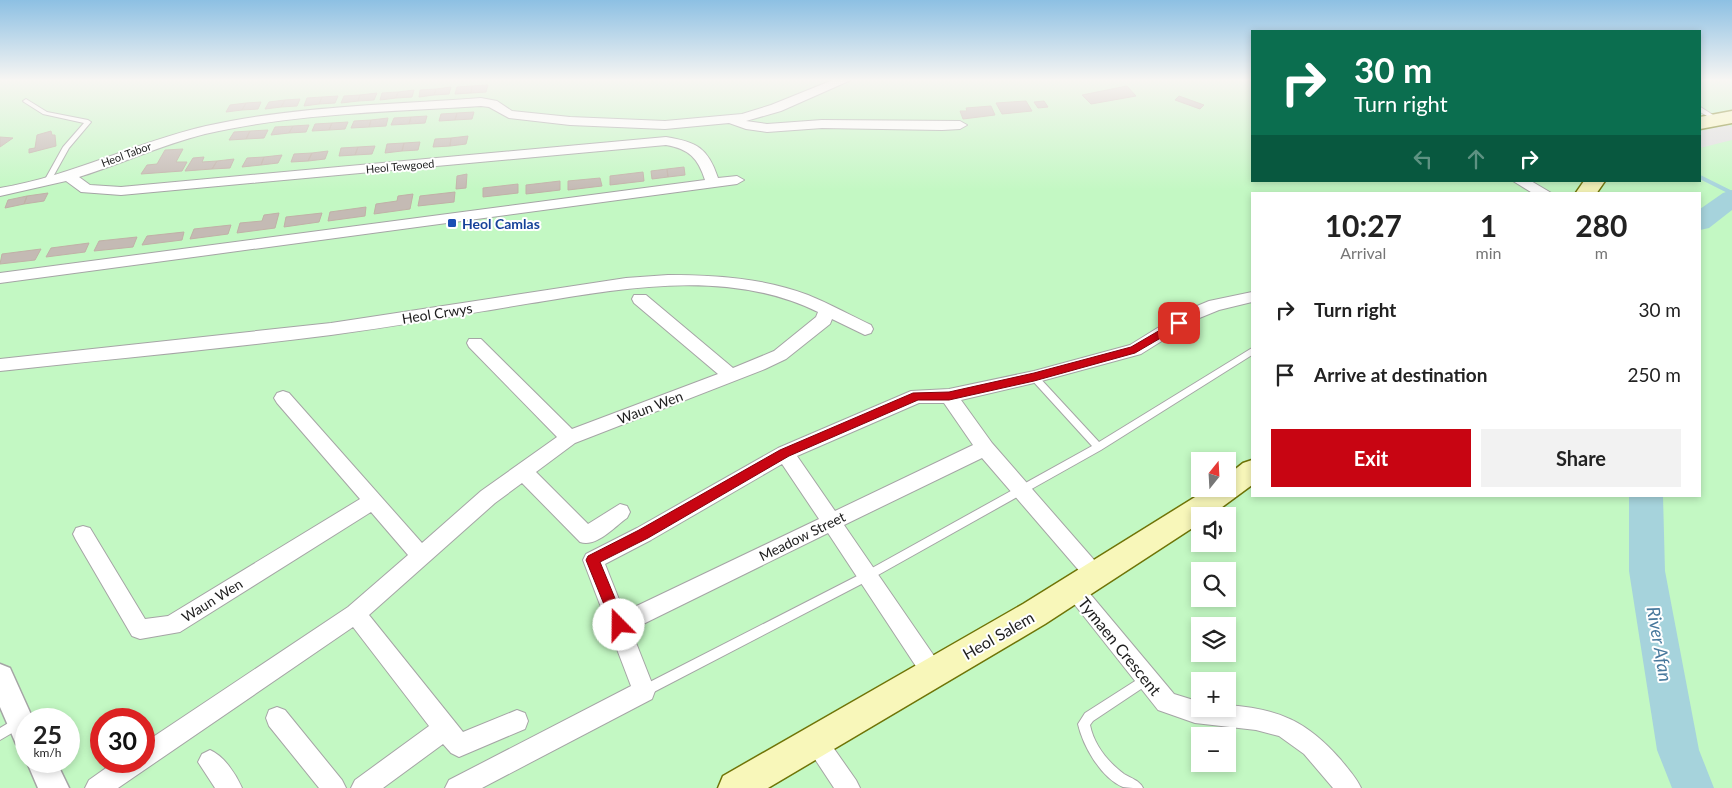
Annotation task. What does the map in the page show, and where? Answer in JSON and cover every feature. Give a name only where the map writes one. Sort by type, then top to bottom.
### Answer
[{"type":"main road","name":"Heol Salem","points":[[735,788],[933,673],[1084,582],[1215,499],[1251,472]]},
{"type":"street","name":"Heol Tabor","points":[[0,192],[48,183],[163,141],[244,122],[303,117]]},
{"type":"street","name":"Heol Tabor","points":[[533,117],[642,126],[732,120]]},
{"type":"street","points":[[732,120],[744,117]]},
{"type":"street","points":[[732,120],[748,127],[766,128],[820,124],[898,127],[960,125]]},
{"type":"street","name":"Heol Tewgoed","points":[[68,176],[86,189],[121,191],[666,141],[692,147],[701,154],[713,183]]},
{"type":"street","points":[[0,278],[737,180]]},
{"type":"street","points":[[1522,182],[1542,192]]},
{"type":"street","name":"Heol Crwys","points":[[0,365],[331,330],[626,283],[662,280],[717,282],[760,288],[792,296],[865,329]]},
{"type":"street","points":[[640,298],[731,376]]},
{"type":"street","points":[[457,788],[644,691],[593,560],[644,534],[785,453],[917,396],[949,396],[1034,377],[1135,350],[1191,315],[1215,305],[1251,298]]},
{"type":"street","name":"Waun Wen","points":[[155,750],[355,614],[481,502],[569,438],[731,376],[780,355],[824,320],[826,311]]},
{"type":"street","points":[[475,343],[569,438]]},
{"type":"street","name":"Tymaen Crescent","points":[[949,396],[984,448],[1022,491],[1084,582],[1146,679],[1166,702],[1181,711],[1266,722],[1286,727],[1305,740],[1350,788]]},
{"type":"street","points":[[283,398],[420,556]]},
{"type":"street","name":"Meadow Street","points":[[619,625],[984,448]]},
{"type":"street","points":[[785,453],[933,673]]},
{"type":"street","points":[[522,471],[587,536],[620,512]]},
{"type":"street","name":"Waun Wen","points":[[83,534],[140,629],[172,625],[373,501]]},
{"type":"street","points":[[355,614],[444,729],[459,745],[516,721]]},
{"type":"street","points":[[0,677],[15,730]]},
{"type":"street","points":[[277,718],[334,788]]},
{"type":"street","points":[[363,788],[444,729]]},
{"type":"street","points":[[816,741],[848,788]]},
{"type":"street","points":[[210,762],[230,788]]},
{"type":"street","points":[[46,773],[54,788]]},
{"type":"street","points":[[97,788],[120,773]]},
{"type":"lane","points":[[48,183],[66,148],[88,122],[62,117]]},
{"type":"lane","points":[[644,691],[867,576],[1022,491],[1098,448],[1251,351]]},
{"type":"lane","points":[[1034,377],[1098,448]]},
{"type":"lane","points":[[1137,788],[1113,775],[1085,735],[1084,724],[1089,717],[1146,679]]},
{"type":"green space","points":[[0,117],[1251,117],[1251,182],[1701,182],[1701,117],[1732,117],[1732,788],[0,788]]},
{"type":"shaded area","points":[[1728,125],[1732,127],[1732,140],[1701,148],[1701,131]]},
{"type":"building","points":[[411,117],[427,117],[425,123],[409,124]]},
{"type":"building","points":[[411,117],[409,124],[391,125],[394,118]]},
{"type":"building","points":[[440,117],[456,117],[455,120],[439,121]]},
{"type":"building","points":[[456,117],[473,117],[472,119],[455,120]]},
{"type":"building","points":[[962,117],[981,117],[963,119]]},
{"type":"building","points":[[388,118],[386,126],[369,127],[371,120]]},
{"type":"building","points":[[371,120],[369,127],[351,128],[354,121]]},
{"type":"building","points":[[348,122],[345,129],[329,130],[332,123]]},
{"type":"building","points":[[332,123],[329,130],[312,131],[315,124]]},
{"type":"building","points":[[309,125],[306,132],[289,133],[293,126]]},
{"type":"building","points":[[293,126],[289,133],[271,135],[275,127]]},
{"type":"building","points":[[268,130],[264,138],[246,139],[250,131]]},
{"type":"building","points":[[51,131],[52,135],[55,135],[56,146],[29,153],[29,149],[35,148],[37,135]]},
{"type":"building","points":[[250,131],[246,139],[229,140],[234,132]]},
{"type":"building","points":[[468,136],[466,144],[450,146],[451,138]]},
{"type":"building","points":[[0,137],[13,138],[0,147]]},
{"type":"building","points":[[451,138],[450,146],[433,147],[435,139]]},
{"type":"building","points":[[420,142],[418,150],[402,151],[404,143]]},
{"type":"building","points":[[404,143],[402,151],[385,153],[387,144]]},
{"type":"building","points":[[375,146],[372,154],[355,155],[358,147]]},
{"type":"building","points":[[358,147],[355,155],[339,156],[341,148]]},
{"type":"building","points":[[183,149],[176,162],[187,162],[182,171],[141,174],[147,165],[157,164],[165,150]]},
{"type":"building","points":[[328,151],[325,159],[308,161],[312,153]]},
{"type":"building","points":[[312,153],[308,161],[291,162],[294,154]]},
{"type":"building","points":[[282,155],[278,163],[261,165],[264,157]]},
{"type":"building","points":[[204,157],[202,162],[217,161],[212,169],[185,171],[193,158]]},
{"type":"building","points":[[264,157],[261,165],[242,167],[247,158]]},
{"type":"building","points":[[234,159],[230,168],[212,169],[217,161]]},
{"type":"building","points":[[684,167],[685,175],[668,177],[667,169]]},
{"type":"building","points":[[667,169],[668,177],[652,179],[651,171]]},
{"type":"building","points":[[643,172],[644,181],[610,185],[610,176]]},
{"type":"building","points":[[467,174],[466,188],[456,189],[457,176]]},
{"type":"building","points":[[600,178],[602,186],[568,190],[568,181]]},
{"type":"building","points":[[560,181],[560,190],[526,194],[526,185]]},
{"type":"building","points":[[518,184],[518,193],[483,197],[483,188]]},
{"type":"building","points":[[455,192],[454,202],[418,206],[420,196]]},
{"type":"building","points":[[48,193],[44,201],[24,204],[27,196]]},
{"type":"building","points":[[413,194],[410,209],[374,214],[376,204],[397,201],[398,196]]},
{"type":"building","points":[[27,196],[24,204],[5,208],[8,200]]},
{"type":"building","points":[[366,207],[365,216],[328,221],[330,212]]},
{"type":"building","points":[[279,213],[275,228],[237,233],[240,223],[262,221],[264,215]]},
{"type":"building","points":[[322,213],[319,222],[284,227],[286,217]]},
{"type":"building","points":[[231,225],[228,234],[190,239],[194,229]]},
{"type":"building","points":[[184,232],[182,240],[142,245],[147,236]]},
{"type":"building","points":[[137,237],[133,247],[94,251],[99,241]]},
{"type":"building","points":[[89,243],[85,252],[46,257],[51,248]]},
{"type":"building","points":[[41,249],[35,260],[0,264],[2,254]]},
{"type":"waterway","points":[[1701,178],[1732,193]]},
{"type":"waterway","name":"River Afan","points":[[1701,221],[1732,198]]},
{"type":"waterway","name":"River Afan","points":[[1646,497],[1647,571],[1678,750],[1693,788]]},
{"type":"place","name":"Heol Camlas","points":[[452,223]]},
{"type":"route","points":[[619,625],[593,560],[644,534],[785,453],[917,396],[949,396],[1034,377],[1135,350],[1179,323]]}]
